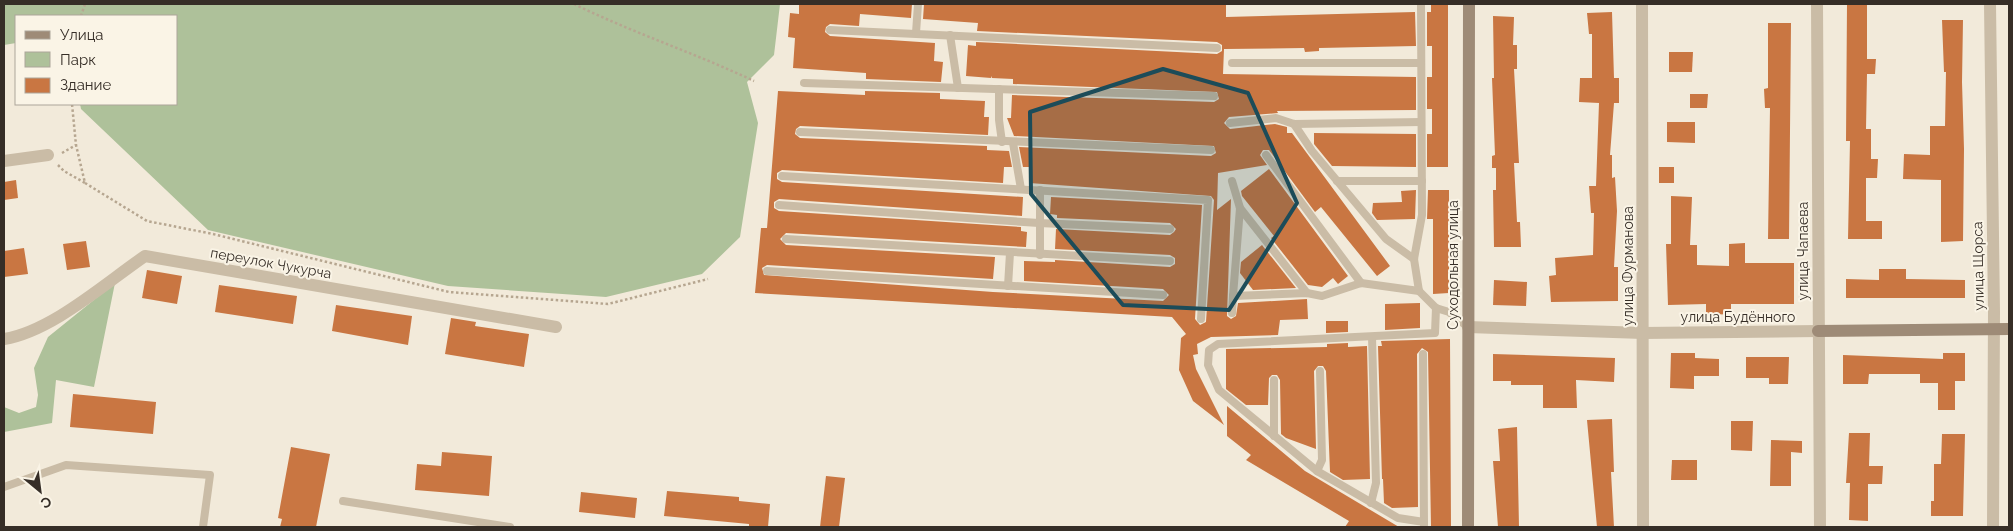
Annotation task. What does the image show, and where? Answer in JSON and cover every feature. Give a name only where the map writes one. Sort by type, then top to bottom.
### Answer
[{"type":"street","name":"Суходольная улица","points":[[1468,527],[1469,4]]},
{"type":"street","name":"улица Фурманова","points":[[1642,4],[1643,527]]},
{"type":"street","name":"улица Чапаева","points":[[1817,4],[1820,527]]},
{"type":"street","name":"улица Щорса","points":[[1990,4],[1994,330],[1993,527]]},
{"type":"street","points":[[4,161],[48,155]]},
{"type":"street","name":"переулок Чукурча","points":[[4,339],[18,337],[44,327],[144,256],[556,327]]},
{"type":"street","name":"улица Будённого","points":[[1468,326],[1643,333],[2009,329]]},
{"type":"lane","points":[[916,33],[918,4]]},
{"type":"lane","points":[[1421,4],[1422,215],[1414,259],[1419,291],[1436,308],[1449,312],[1468,326]]},
{"type":"lane","points":[[830,30],[1217,48]]},
{"type":"lane","points":[[950,35],[958,88]]},
{"type":"lane","points":[[1232,63],[1421,63]]},
{"type":"lane","points":[[804,83],[1214,96]]},
{"type":"lane","points":[[999,89],[998,120],[1002,142]]},
{"type":"lane","points":[[1230,123],[1276,118],[1294,124],[1421,122]]},
{"type":"lane","points":[[1294,124],[1312,151],[1386,239],[1414,259]]},
{"type":"lane","points":[[800,132],[1013,143],[1212,150]]},
{"type":"lane","points":[[1013,143],[1021,189]]},
{"type":"lane","points":[[1266,155],[1361,283]]},
{"type":"lane","points":[[782,176],[1208,200],[1201,319]]},
{"type":"lane","points":[[1232,181],[1240,208],[1232,313]]},
{"type":"lane","points":[[1337,181],[1422,181]]},
{"type":"lane","points":[[1040,190],[1040,255]]},
{"type":"lane","points":[[779,205],[1039,223],[1170,229]]},
{"type":"lane","points":[[1240,208],[1307,293]]},
{"type":"lane","points":[[786,239],[1170,261]]},
{"type":"lane","points":[[1008,286],[1010,253]]},
{"type":"lane","points":[[767,271],[1163,294]]},
{"type":"lane","points":[[1233,296],[1307,293],[1322,296],[1361,283],[1419,291]]},
{"type":"lane","points":[[1423,354],[1424,525],[1398,518],[1317,471],[1219,390],[1208,365],[1209,350],[1218,344],[1435,333],[1436,308]]},
{"type":"lane","points":[[1371,502],[1376,483],[1372,336]]},
{"type":"lane","points":[[1317,471],[1322,460],[1320,371]]},
{"type":"lane","points":[[1274,380],[1274,436]]},
{"type":"lane","points":[[4,487],[66,465],[210,475],[204,527]]},
{"type":"lane","points":[[343,501],[510,527]]},
{"type":"lane","points":[[450,527],[452,518]]},
{"type":"path","points":[[574,4],[616,25],[724,66],[754,80]]},
{"type":"path","points":[[72,105],[76,144],[85,183]]},
{"type":"path","points":[[48,155],[64,171],[147,221],[213,234],[449,292],[608,304],[708,279]]},
{"type":"highlighted area","points":[[1163,69],[1248,93],[1297,203],[1229,310],[1123,305],[1031,194],[1030,112]]},
{"type":"green space","points":[[4,4],[780,4],[774,55],[747,82],[758,123],[740,237],[702,274],[606,297],[448,286],[208,230],[81,109],[80,105],[178,105],[178,15],[15,15],[15,43],[4,45]]},
{"type":"green space","points":[[115,283],[94,387],[56,380],[52,423],[4,432],[4,407],[19,413],[36,407],[38,395],[34,368],[48,337]]},
{"type":"building","points":[[799,4],[912,4],[911,18],[860,14],[859,26],[830,24],[826,27],[825,32],[830,36],[935,43],[934,61],[943,62],[941,82],[866,79],[866,73],[793,68],[795,38],[788,37],[790,13],[799,14]]},
{"type":"building","points":[[924,4],[1226,5],[1226,17],[1415,12],[1416,46],[1319,48],[1319,51],[1305,52],[1304,48],[1224,49],[1223,74],[1416,77],[1416,110],[1277,111],[1278,113],[1229,117],[1224,123],[1230,129],[1275,124],[1287,127],[1287,133],[1292,133],[1390,266],[1377,276],[1321,207],[1315,212],[1269,150],[1263,150],[1260,155],[1267,165],[1218,173],[1217,210],[1231,199],[1227,316],[1231,319],[1236,316],[1238,303],[1307,299],[1308,319],[1280,320],[1278,335],[1211,337],[1197,344],[1198,354],[1193,355],[1196,369],[1224,425],[1193,401],[1179,370],[1181,338],[1186,334],[1172,317],[755,293],[761,228],[767,228],[778,91],[865,95],[865,91],[940,93],[940,99],[985,101],[984,117],[989,117],[988,135],[800,126],[796,129],[795,134],[800,138],[987,146],[987,150],[1009,151],[1012,167],[1004,167],[1003,183],[782,170],[777,173],[777,179],[782,182],[1023,197],[1022,216],[779,199],[774,202],[774,208],[779,211],[1021,227],[1021,231],[1027,232],[1026,247],[786,233],[780,239],[786,245],[995,257],[993,279],[767,265],[762,268],[764,275],[993,292],[1163,301],[1169,295],[1163,289],[1024,281],[1024,261],[1055,262],[1055,260],[1170,267],[1175,264],[1175,258],[1170,255],[1055,249],[1056,229],[1170,235],[1176,229],[1170,223],[1057,218],[1057,215],[1050,214],[1051,197],[1202,205],[1195,319],[1200,325],[1206,322],[1214,200],[1211,196],[1029,183],[1030,167],[1023,167],[1019,147],[1211,156],[1216,153],[1214,146],[1014,136],[1007,118],[1011,118],[1012,95],[1214,102],[1219,99],[1217,92],[1013,84],[1013,79],[992,78],[991,76],[991,78],[966,76],[968,45],[976,46],[976,42],[1217,54],[1222,51],[1222,45],[1217,42],[977,31],[978,23],[923,19]]},
{"type":"building","points":[[1431,4],[1448,4],[1448,167],[1427,167],[1427,134],[1432,134],[1432,109],[1427,109],[1427,77],[1432,77],[1432,46],[1427,46],[1427,12],[1431,12]]},
{"type":"building","points":[[1847,4],[1867,4],[1867,59],[1876,59],[1875,74],[1867,74],[1866,129],[1871,129],[1871,159],[1878,159],[1877,178],[1866,178],[1866,221],[1882,221],[1882,239],[1848,239],[1850,141],[1846,141]]},
{"type":"building","points":[[1612,12],[1614,78],[1619,78],[1619,103],[1614,103],[1610,155],[1612,155],[1612,178],[1615,177],[1617,211],[1614,267],[1618,267],[1618,301],[1551,302],[1549,276],[1556,275],[1555,258],[1593,255],[1594,213],[1591,213],[1589,186],[1596,186],[1599,103],[1579,102],[1580,78],[1592,78],[1592,34],[1589,34],[1587,13]]},
{"type":"building","points":[[1493,16],[1514,17],[1513,45],[1517,45],[1517,69],[1514,69],[1519,163],[1514,163],[1517,222],[1520,222],[1521,247],[1494,247],[1493,190],[1496,190],[1496,168],[1492,168],[1492,156],[1495,155],[1492,78],[1494,78]]},
{"type":"building","points":[[1942,20],[1963,20],[1964,149],[1963,241],[1941,242],[1941,180],[1903,179],[1904,154],[1930,155],[1930,126],[1945,126],[1946,72],[1944,72]]},
{"type":"building","points":[[1768,23],[1791,23],[1789,239],[1768,239],[1770,108],[1765,108],[1764,89],[1768,88]]},
{"type":"building","points":[[1669,52],[1693,52],[1692,72],[1669,72]]},
{"type":"building","points":[[1690,94],[1708,94],[1707,108],[1690,108]]},
{"type":"building","points":[[1667,122],[1695,122],[1695,143],[1667,142]]},
{"type":"building","points":[[1314,133],[1416,134],[1416,167],[1332,166],[1314,144]]},
{"type":"building","points":[[1659,167],[1674,167],[1674,183],[1659,183]]},
{"type":"building","points":[[1269,169],[1348,276],[1338,284],[1333,278],[1322,287],[1308,285],[1271,238],[1274,236],[1242,196],[1241,191]]},
{"type":"building","points":[[16,180],[18,198],[4,200],[4,182]]},
{"type":"building","points":[[1416,190],[1415,219],[1377,220],[1372,213],[1373,203],[1402,202],[1401,191]]},
{"type":"building","points":[[1428,190],[1449,190],[1449,293],[1433,294],[1433,219],[1427,219]]},
{"type":"building","points":[[1671,196],[1692,197],[1690,245],[1697,245],[1697,265],[1729,266],[1729,244],[1745,243],[1745,263],[1794,263],[1794,304],[1731,304],[1731,314],[1706,315],[1706,304],[1668,305],[1666,244],[1671,244]]},
{"type":"building","points":[[86,241],[90,267],[67,270],[63,244]]},
{"type":"building","points":[[1262,245],[1296,288],[1253,290],[1240,273],[1241,262]]},
{"type":"building","points":[[24,248],[28,274],[4,277],[4,251]]},
{"type":"building","points":[[1879,269],[1906,269],[1906,279],[1965,280],[1965,298],[1846,298],[1846,279],[1879,280]]},
{"type":"building","points":[[147,270],[182,276],[177,304],[142,298]]},
{"type":"building","points":[[1494,280],[1527,282],[1526,306],[1493,305]]},
{"type":"building","points":[[219,285],[297,296],[293,324],[215,312]]},
{"type":"building","points":[[1420,303],[1420,328],[1385,330],[1385,304]]},
{"type":"building","points":[[336,305],[412,316],[408,345],[332,331]]},
{"type":"building","points":[[451,318],[476,322],[475,326],[529,334],[524,367],[445,354]]},
{"type":"building","points":[[1326,321],[1348,321],[1348,332],[1326,333]]},
{"type":"building","points":[[1450,339],[1451,527],[1431,527],[1428,352],[1422,348],[1417,354],[1418,507],[1392,508],[1384,503],[1378,346],[1382,346],[1381,341]]},
{"type":"building","points":[[1348,343],[1348,347],[1367,346],[1370,479],[1343,480],[1330,472],[1326,371],[1323,366],[1318,366],[1314,371],[1316,449],[1286,438],[1281,434],[1280,380],[1277,375],[1272,375],[1269,378],[1268,405],[1246,405],[1226,389],[1226,349],[1327,347],[1327,344]]},
{"type":"building","points":[[1671,353],[1695,353],[1695,358],[1719,359],[1719,376],[1694,376],[1694,389],[1670,388]]},
{"type":"building","points":[[1943,353],[1965,353],[1965,381],[1955,381],[1955,410],[1938,410],[1938,383],[1920,383],[1920,374],[1869,374],[1868,384],[1843,384],[1843,355],[1943,359]]},
{"type":"building","points":[[1493,354],[1615,358],[1614,382],[1576,380],[1577,408],[1543,408],[1543,385],[1511,385],[1511,381],[1493,381]]},
{"type":"building","points":[[1746,357],[1789,357],[1788,384],[1769,384],[1769,378],[1746,378]]},
{"type":"building","points":[[73,394],[156,402],[153,434],[70,427]]},
{"type":"building","points":[[1227,406],[1305,471],[1399,527],[1345,527],[1349,521],[1246,460],[1251,455],[1227,436]]},
{"type":"building","points":[[1612,419],[1614,472],[1611,472],[1614,527],[1597,527],[1587,420]]},
{"type":"building","points":[[1731,421],[1753,421],[1752,451],[1731,450]]},
{"type":"building","points":[[1517,427],[1519,527],[1498,527],[1493,461],[1500,461],[1498,429]]},
{"type":"building","points":[[1849,433],[1870,433],[1869,466],[1883,466],[1882,484],[1868,484],[1868,521],[1849,520],[1850,483],[1846,483]]},
{"type":"building","points":[[1942,434],[1965,434],[1963,516],[1931,516],[1931,501],[1934,501],[1934,464],[1941,464]]},
{"type":"building","points":[[1771,440],[1802,441],[1802,453],[1791,452],[1791,486],[1770,486]]},
{"type":"building","points":[[291,447],[330,454],[316,527],[280,527],[282,519],[278,518]]},
{"type":"building","points":[[442,452],[492,456],[489,496],[415,490],[417,464],[441,466]]},
{"type":"building","points":[[1672,460],[1697,460],[1697,480],[1671,480]]},
{"type":"building","points":[[826,476],[845,478],[839,527],[820,527]]},
{"type":"building","points":[[667,491],[739,497],[739,501],[770,504],[768,527],[749,527],[749,524],[664,516]]},
{"type":"building","points":[[581,492],[637,498],[635,518],[579,512]]}]
